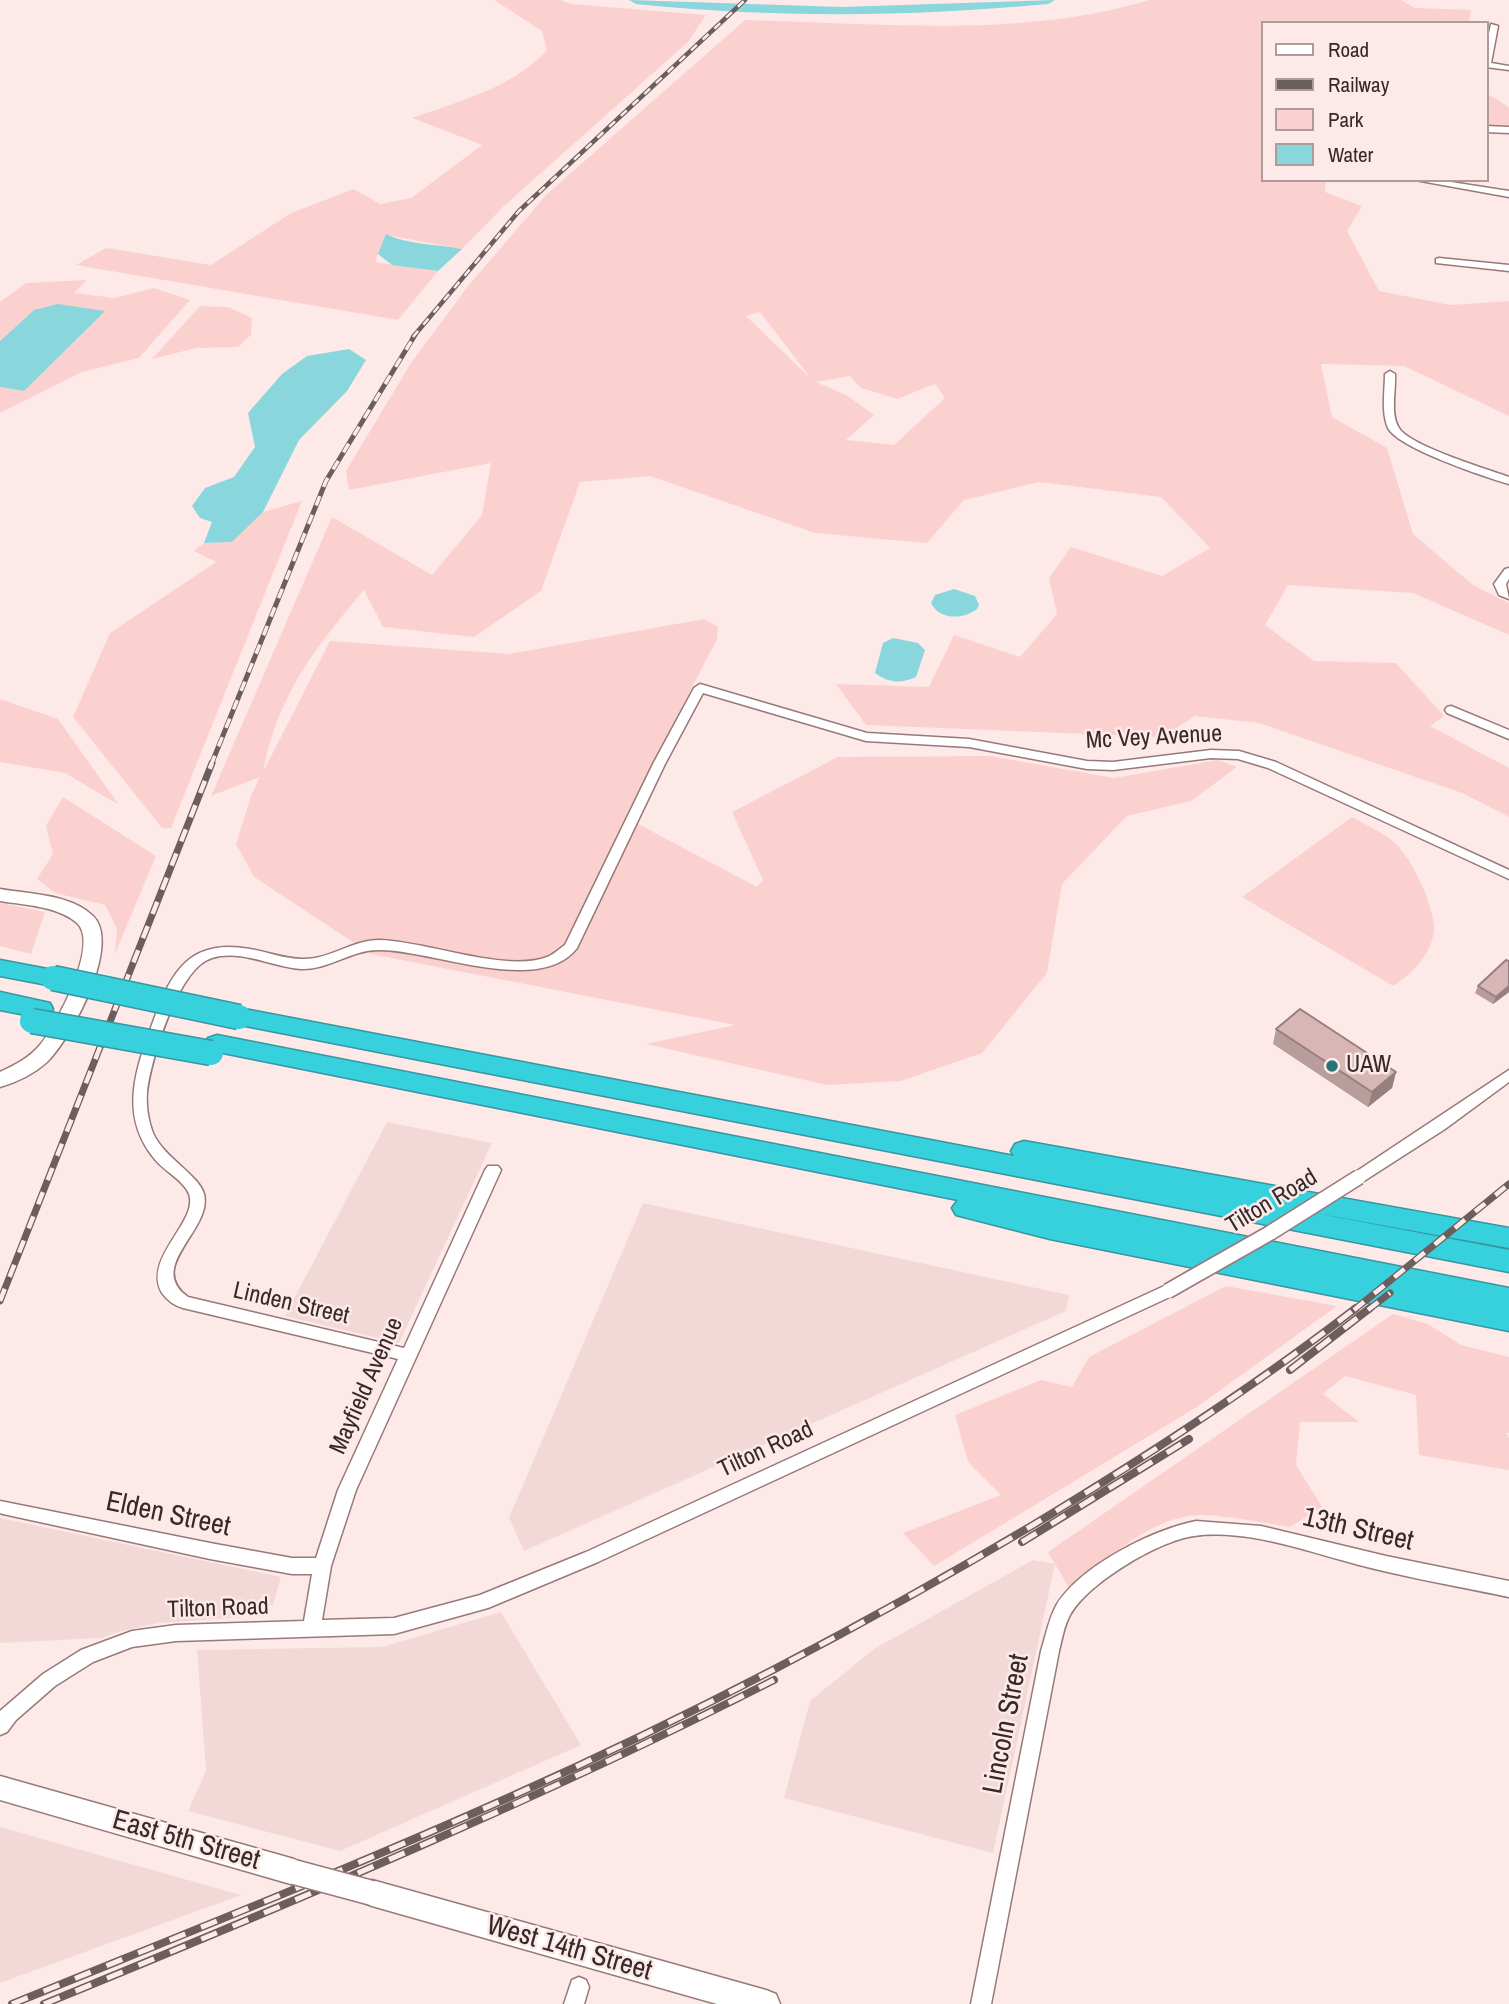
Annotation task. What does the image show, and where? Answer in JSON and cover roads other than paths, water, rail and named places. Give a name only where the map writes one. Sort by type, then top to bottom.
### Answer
[{"type":"highway","points":[[0,966],[239,1017],[539,1073],[1115,1166],[1507,1243]]},
{"type":"highway","points":[[0,1001],[37,1015],[418,1085],[1509,1299]]},
{"type":"highway","points":[[0,1016],[37,1015]]},
{"type":"highway","points":[[733,1146],[845,1178],[1050,1229],[1509,1322]]},
{"type":"street","points":[[1488,59],[1494,26]]},
{"type":"street","points":[[1488,65],[1509,68]]},
{"type":"street","points":[[1488,129],[1509,130]]},
{"type":"street","points":[[1432,182],[1509,194]]},
{"type":"street","points":[[1439,261],[1509,268]]},
{"type":"street","points":[[1390,374],[1392,426],[1401,437],[1509,481]]},
{"type":"street","points":[[1506,595],[1500,584],[1509,571]]},
{"type":"street","name":"Mc Vey Avenue","points":[[168,1290],[164,1277],[168,1263],[197,1206],[197,1194],[190,1184],[164,1163],[139,1123],[140,1086],[147,1057],[176,979],[200,957],[215,952],[240,951],[304,964],[321,962],[356,948],[390,945],[519,966],[548,962],[570,948],[659,764],[700,688],[821,726],[866,737],[969,743],[1087,765],[1113,766],[1211,754],[1239,755],[1272,765],[1509,875]]},
{"type":"street","points":[[1451,710],[1509,735]]},
{"type":"street","points":[[0,895],[61,906],[86,920],[94,940],[71,1011],[46,1052],[21,1072],[0,1080]]},
{"type":"street","name":"Tilton Road","points":[[0,1726],[9,1714],[49,1680],[87,1656],[132,1639],[176,1633],[394,1626],[482,1602],[604,1552],[1168,1291],[1270,1233],[1359,1177],[1440,1125],[1509,1075]]},
{"type":"street","name":"Mayfield Avenue","points":[[313,1630],[323,1566],[346,1490],[493,1170]]},
{"type":"street","name":"Linden Street","points":[[168,1290],[183,1302],[407,1354]]},
{"type":"street","name":"Elden Street","points":[[3,1507],[210,1551],[292,1566],[323,1566]]},
{"type":"street","name":"13th Street","points":[[1194,1528],[1245,1530],[1373,1561],[1509,1589]]},
{"type":"street","name":"Lincoln Street","points":[[981,2004],[1050,1651],[1064,1609],[1078,1593],[1131,1554],[1169,1534],[1194,1528]]},
{"type":"street","name":"East 5th Street","points":[[4,1789],[372,1893]]},
{"type":"street","name":"West 14th Street","points":[[372,1893],[766,2004]]},
{"type":"water","points":[[386,234],[413,242],[462,249],[438,271],[392,265],[378,254]]},
{"type":"water","points":[[58,304],[105,311],[24,391],[0,387],[0,341],[34,310]]},
{"type":"water","points":[[349,349],[366,360],[347,391],[299,440],[263,512],[232,542],[204,543],[212,522],[200,518],[192,506],[205,488],[234,477],[255,447],[248,413],[282,374],[307,356]]},
{"type":"water","points":[[954,589],[975,596],[979,605],[977,609],[965,615],[952,616],[935,609],[931,603],[935,595]]},
{"type":"water","points":[[893,638],[918,643],[925,650],[916,677],[895,681],[875,673],[883,643]]},
{"type":"waterway","points":[[636,0],[791,11],[946,8],[1048,0]]},
{"type":"railway","points":[[413,337],[519,211],[745,0]]},
{"type":"railway","points":[[211,765],[326,481],[415,335]]},
{"type":"railway","points":[[0,1301],[212,763]]},
{"type":"railway","points":[[1354,1310],[1509,1184]]},
{"type":"railway","points":[[1368,1310],[1390,1293]]},
{"type":"railway","points":[[12,2004],[450,1823],[645,1734],[777,1668],[970,1562],[1116,1474],[1238,1394],[1356,1308]]},
{"type":"railway","points":[[1290,1370],[1370,1308]]},
{"type":"railway","points":[[1022,1542],[1189,1439]]},
{"type":"railway","points":[[44,2004],[321,1889],[504,1809],[774,1680]]},
{"type":"place","name":"UAW","points":[[1332,1066]]}]
